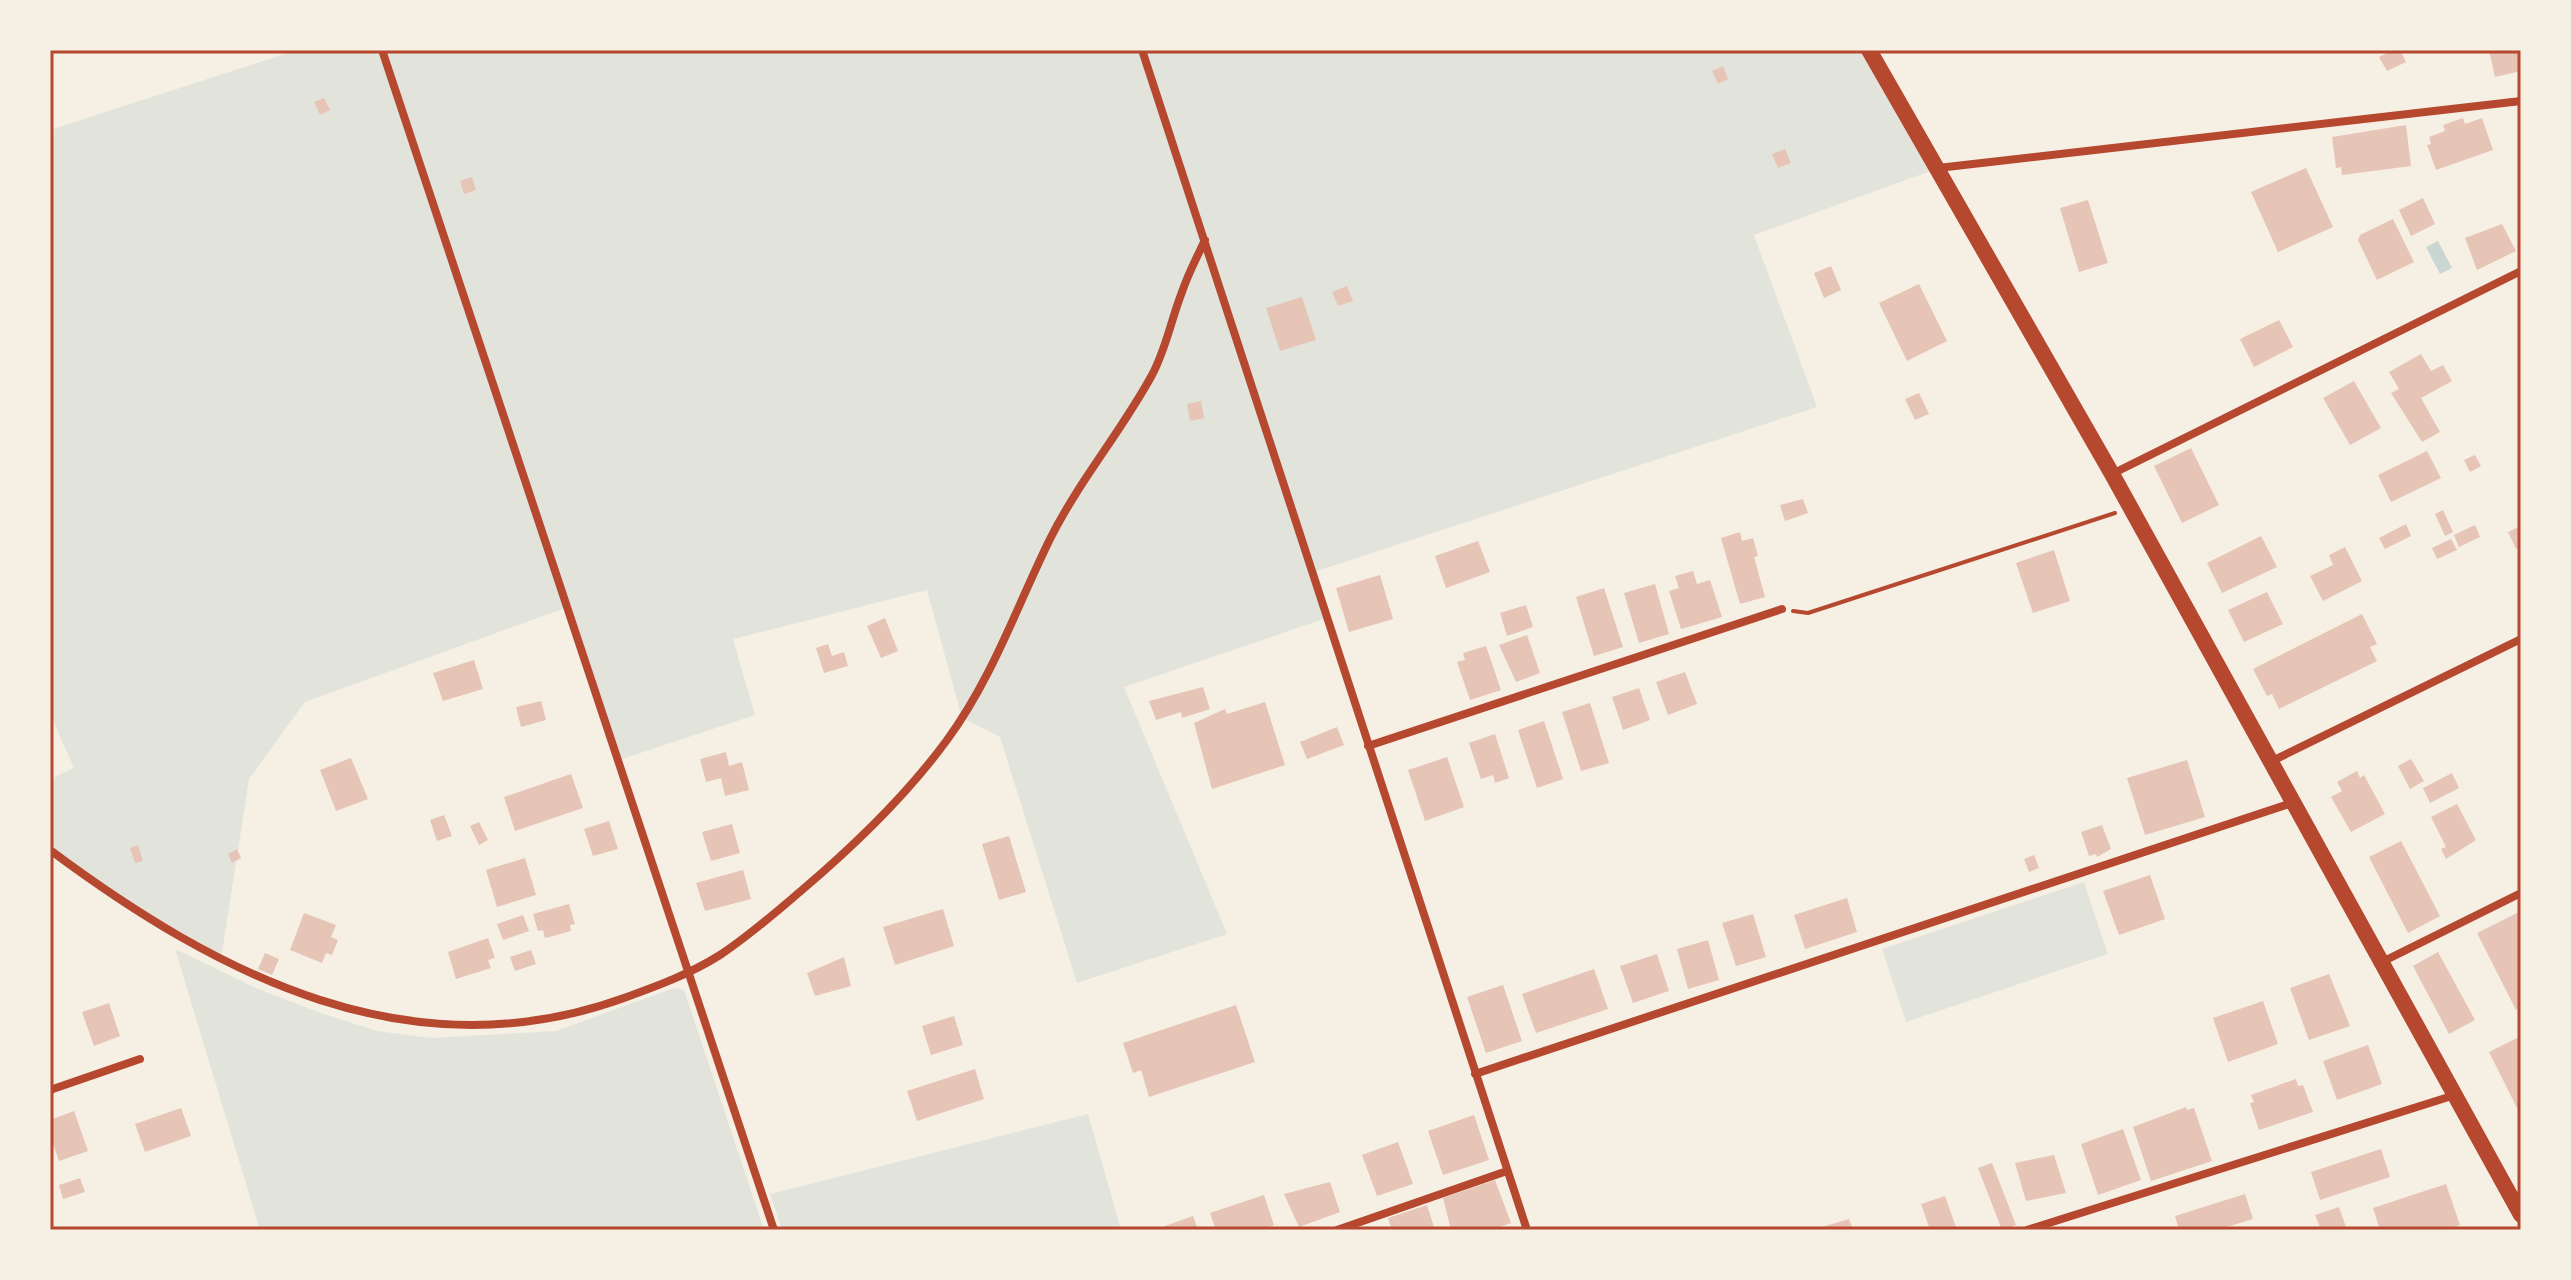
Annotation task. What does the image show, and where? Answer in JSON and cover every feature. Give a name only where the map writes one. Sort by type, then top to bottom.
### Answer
[{"type":"main road","points":[[1869,50],[2112,474],[2380,963],[2456,1095],[2516,1190],[2521,1215]]},
{"type":"street","points":[[382,50],[774,1230]]},
{"type":"street","points":[[1142,50],[1527,1230]]},
{"type":"street","points":[[1936,169],[2015,157],[2521,101]]},
{"type":"street","points":[[50,850],[137,912],[211,954],[292,990],[390,1020],[440,1025],[545,1019],[603,1005],[690,972],[741,940],[830,866],[893,804],[946,743],[979,690],[1060,519],[1154,371],[1182,290],[1205,240]]},
{"type":"street","points":[[2112,474],[2521,271]]},
{"type":"street","points":[[1368,746],[1782,609]]},
{"type":"street","points":[[2269,762],[2521,639]]},
{"type":"street","points":[[1475,1074],[2292,803]]},
{"type":"street","points":[[2380,963],[2521,893]]},
{"type":"street","points":[[50,1090],[140,1059]]},
{"type":"street","points":[[2027,1230],[2456,1095]]},
{"type":"street","points":[[1337,1230],[1507,1171]]},
{"type":"path","points":[[1782,609],[1808,613],[2131,508]]},
{"type":"shaded area","points":[[297,50],[1869,50],[1936,169],[1754,235],[1817,407],[1314,572],[1327,618],[1124,687],[1227,934],[1077,983],[1000,737],[962,718],[927,590],[733,639],[755,715],[619,760],[568,607],[305,702],[249,779],[221,959],[182,939],[50,849],[50,779],[74,768],[50,714],[50,130]]},
{"type":"shaded area","points":[[2438,241],[2452,268],[2440,274],[2426,247]]},
{"type":"shaded area","points":[[2084,882],[2108,954],[1906,1022],[1882,949]]},
{"type":"shaded area","points":[[175,949],[258,989],[321,1013],[377,1031],[431,1038],[556,1031],[674,988],[684,990],[764,1230],[260,1230]]},
{"type":"shaded area","points":[[1088,1114],[1121,1230],[782,1230],[770,1194]]},
{"type":"building","points":[[2400,50],[2406,62],[2387,71],[2379,57]]},
{"type":"building","points":[[2489,50],[2521,50],[2521,71],[2495,77]]},
{"type":"building","points":[[1723,66],[1728,79],[1718,84],[1712,71]]},
{"type":"building","points":[[324,98],[330,110],[320,115],[314,102]]},
{"type":"building","points":[[2463,118],[2465,124],[2482,118],[2493,150],[2436,170],[2427,145],[2431,144],[2429,137],[2445,131],[2443,125]]},
{"type":"building","points":[[2406,125],[2411,166],[2342,175],[2341,167],[2336,168],[2332,137]]},
{"type":"building","points":[[1785,149],[1791,163],[1778,168],[1772,154]]},
{"type":"building","points":[[2306,168],[2333,227],[2278,252],[2251,192]]},
{"type":"building","points":[[472,177],[476,190],[464,194],[460,181]]},
{"type":"building","points":[[2423,198],[2435,224],[2411,236],[2399,210]]},
{"type":"building","points":[[2088,200],[2108,263],[2079,272],[2060,208]]},
{"type":"building","points":[[2393,219],[2414,262],[2377,280],[2358,240],[2360,235]]},
{"type":"building","points":[[2502,224],[2516,251],[2477,270],[2465,238]]},
{"type":"building","points":[[1831,266],[1841,290],[1824,298],[1814,273]]},
{"type":"building","points":[[1919,284],[1947,341],[1907,361],[1879,303]]},
{"type":"building","points":[[1347,286],[1353,301],[1338,306],[1332,292]]},
{"type":"building","points":[[1302,297],[1316,340],[1280,351],[1266,308]]},
{"type":"building","points":[[2279,320],[2293,347],[2254,367],[2240,339]]},
{"type":"building","points":[[2421,354],[2431,371],[2443,365],[2452,381],[2421,398],[2440,432],[2422,442],[2391,393],[2399,389],[2389,372]]},
{"type":"building","points":[[2354,381],[2381,428],[2350,445],[2323,398]]},
{"type":"building","points":[[1919,393],[1929,414],[1915,420],[1905,399]]},
{"type":"building","points":[[1201,401],[1204,418],[1190,421],[1187,404]]},
{"type":"building","points":[[2191,448],[2219,505],[2182,523],[2154,466]]},
{"type":"building","points":[[2427,451],[2441,478],[2391,502],[2378,475]]},
{"type":"building","points":[[2475,455],[2481,466],[2470,472],[2464,460]]},
{"type":"building","points":[[1803,499],[1808,513],[1785,521],[1780,505]]},
{"type":"building","points":[[2443,510],[2453,532],[2445,536],[2435,514]]},
{"type":"building","points":[[2406,524],[2411,536],[2385,549],[2379,538]]},
{"type":"building","points":[[2475,525],[2480,537],[2459,547],[2454,535]]},
{"type":"building","points":[[2521,526],[2521,546],[2516,549],[2508,532]]},
{"type":"building","points":[[1740,532],[1742,541],[1753,538],[1758,556],[1754,557],[1765,597],[1740,604],[1721,538]]},
{"type":"building","points":[[2261,536],[2277,567],[2222,593],[2207,563]]},
{"type":"building","points":[[2451,539],[2457,550],[2437,559],[2432,548]]},
{"type":"building","points":[[1478,541],[1490,572],[1446,588],[1435,556]]},
{"type":"building","points":[[2345,547],[2362,581],[2323,601],[2310,576],[2333,565],[2329,555]]},
{"type":"building","points":[[2054,550],[2070,601],[2033,613],[2016,563]]},
{"type":"building","points":[[1693,571],[1697,584],[1710,580],[1722,617],[1681,629],[1669,591],[1679,588],[1675,576]]},
{"type":"building","points":[[1380,575],[1393,619],[1349,632],[1336,588]]},
{"type":"building","points":[[1655,584],[1669,634],[1639,643],[1624,593]]},
{"type":"building","points":[[1604,588],[1623,647],[1594,656],[1576,597]]},
{"type":"building","points":[[2267,592],[2283,624],[2244,642],[2228,610]]},
{"type":"building","points":[[1526,605],[1533,627],[1507,636],[1500,613]]},
{"type":"building","points":[[2362,614],[2377,644],[2370,647],[2377,661],[2279,709],[2272,694],[2267,696],[2253,669]]},
{"type":"building","points":[[885,618],[898,651],[881,658],[867,626]]},
{"type":"building","points":[[1527,635],[1540,673],[1516,682],[1499,645]]},
{"type":"building","points":[[828,644],[832,656],[844,652],[848,666],[824,673],[816,648]]},
{"type":"building","points":[[1486,646],[1501,690],[1470,700],[1457,662],[1465,660],[1463,653]]},
{"type":"building","points":[[474,660],[483,689],[443,701],[433,673]]},
{"type":"building","points":[[1685,672],[1697,704],[1668,715],[1656,682]]},
{"type":"building","points":[[1203,687],[1210,709],[1182,718],[1181,712],[1156,720],[1149,701]]},
{"type":"building","points":[[1639,688],[1650,720],[1623,730],[1612,697]]},
{"type":"building","points":[[541,701],[546,720],[521,727],[516,707]]},
{"type":"building","points":[[1265,702],[1285,765],[1212,789],[1194,723],[1225,709],[1227,714]]},
{"type":"building","points":[[1590,703],[1609,763],[1581,771],[1562,712]]},
{"type":"building","points":[[1544,721],[1563,779],[1537,788],[1518,730]]},
{"type":"building","points":[[1337,727],[1344,745],[1307,759],[1300,742]]},
{"type":"building","points":[[1495,734],[1509,778],[1495,783],[1493,775],[1481,779],[1469,743]]},
{"type":"building","points":[[726,752],[729,766],[742,762],[749,790],[725,796],[721,778],[706,782],[700,759]]},
{"type":"building","points":[[1447,757],[1464,807],[1425,821],[1408,770]]},
{"type":"building","points":[[351,758],[368,799],[336,811],[320,770]]},
{"type":"building","points":[[2411,759],[2424,781],[2410,789],[2398,766]]},
{"type":"building","points":[[2187,760],[2205,817],[2145,835],[2127,778]]},
{"type":"building","points":[[2357,771],[2360,778],[2364,775],[2385,814],[2351,832],[2331,797],[2342,791],[2337,782]]},
{"type":"building","points":[[2452,773],[2459,788],[2430,803],[2423,788]]},
{"type":"building","points":[[571,774],[583,808],[515,831],[504,797]]},
{"type":"building","points":[[2457,804],[2476,840],[2446,859],[2441,849],[2446,847],[2431,817]]},
{"type":"building","points":[[444,815],[452,836],[437,841],[430,820]]},
{"type":"building","points":[[609,821],[618,849],[593,856],[584,829]]},
{"type":"building","points":[[479,822],[488,840],[479,845],[470,826]]},
{"type":"building","points":[[732,824],[740,853],[711,861],[702,832]]},
{"type":"building","points":[[2102,825],[2111,849],[2097,857],[2096,854],[2089,856],[2081,832]]},
{"type":"building","points":[[1009,836],[1026,892],[999,900],[982,844]]},
{"type":"building","points":[[2401,841],[2440,916],[2408,933],[2369,857]]},
{"type":"building","points":[[138,845],[143,861],[135,863],[130,848]]},
{"type":"building","points":[[237,849],[241,858],[232,863],[228,854]]},
{"type":"building","points":[[2034,855],[2039,868],[2029,872],[2024,859]]},
{"type":"building","points":[[525,858],[536,895],[497,907],[486,870]]},
{"type":"building","points":[[743,870],[751,899],[705,911],[696,883]]},
{"type":"building","points":[[2150,875],[2165,919],[2119,935],[2103,891]]},
{"type":"building","points":[[1847,898],[1857,932],[1805,949],[1794,915]]},
{"type":"building","points":[[569,904],[575,924],[570,925],[571,931],[545,938],[543,930],[538,931],[533,914]]},
{"type":"building","points":[[943,909],[954,946],[895,965],[883,927]]},
{"type":"building","points":[[2521,911],[2521,1007],[2516,1010],[2477,933]]},
{"type":"building","points":[[304,913],[336,925],[331,937],[338,940],[332,955],[326,953],[322,963],[290,950]]},
{"type":"building","points":[[1753,914],[1766,957],[1736,966],[1722,923]]},
{"type":"building","points":[[523,915],[529,931],[503,940],[497,924]]},
{"type":"building","points":[[488,938],[495,958],[488,960],[491,968],[456,979],[448,952]]},
{"type":"building","points":[[1708,940],[1719,980],[1688,989],[1677,949]]},
{"type":"building","points":[[531,950],[536,964],[515,971],[510,957]]},
{"type":"building","points":[[2438,952],[2475,1020],[2449,1034],[2413,966]]},
{"type":"building","points":[[265,953],[279,959],[272,975],[258,969]]},
{"type":"building","points":[[1657,954],[1669,991],[1633,1003],[1620,966]]},
{"type":"building","points":[[844,957],[851,986],[815,996],[807,973]]},
{"type":"building","points":[[1594,969],[1608,1009],[1536,1033],[1522,994]]},
{"type":"building","points":[[2329,974],[2350,1026],[2309,1040],[2290,988]]},
{"type":"building","points":[[1503,985],[1522,1041],[1486,1053],[1467,997]]},
{"type":"building","points":[[2263,1001],[2278,1044],[2228,1062],[2213,1018]]},
{"type":"building","points":[[109,1003],[120,1036],[94,1046],[82,1012]]},
{"type":"building","points":[[1236,1005],[1255,1062],[1149,1097],[1141,1070],[1133,1073],[1123,1043]]},
{"type":"building","points":[[954,1016],[963,1045],[931,1055],[922,1026]]},
{"type":"building","points":[[2521,1036],[2521,1116],[2489,1052]]},
{"type":"building","points":[[2368,1045],[2382,1084],[2337,1100],[2323,1061]]},
{"type":"building","points":[[975,1069],[984,1099],[917,1121],[907,1091]]},
{"type":"building","points":[[2296,1079],[2298,1086],[2303,1085],[2313,1112],[2259,1130],[2250,1103],[2254,1102],[2251,1095]]},
{"type":"building","points":[[2186,1107],[2187,1110],[2194,1108],[2212,1161],[2151,1181],[2133,1127]]},
{"type":"building","points":[[181,1108],[191,1136],[145,1152],[135,1124]]},
{"type":"building","points":[[74,1111],[88,1151],[59,1161],[50,1135],[50,1120]]},
{"type":"building","points":[[1474,1115],[1489,1160],[1443,1175],[1428,1131]]},
{"type":"building","points":[[2123,1129],[2141,1180],[2098,1195],[2081,1144]]},
{"type":"building","points":[[1398,1142],[1413,1184],[1377,1196],[1362,1155]]},
{"type":"building","points":[[2381,1149],[2390,1177],[2320,1200],[2311,1172]]},
{"type":"building","points":[[2054,1155],[2066,1193],[2026,1201],[2015,1163]]},
{"type":"building","points":[[1992,1163],[2016,1225],[2002,1230],[1978,1168]]},
{"type":"building","points":[[80,1178],[85,1192],[63,1199],[59,1185]]},
{"type":"building","points":[[1495,1180],[1511,1223],[1491,1230],[1451,1230],[1443,1198]]},
{"type":"building","points":[[1330,1182],[1340,1212],[1299,1227],[1284,1194]]},
{"type":"building","points":[[2446,1184],[2460,1225],[2444,1230],[2380,1230],[2373,1208]]},
{"type":"building","points":[[2245,1194],[2253,1219],[2217,1230],[2179,1230],[2175,1216]]},
{"type":"building","points":[[1264,1195],[1274,1225],[1260,1230],[1216,1230],[1210,1213]]},
{"type":"building","points":[[1945,1196],[1957,1230],[1930,1230],[1921,1204]]},
{"type":"building","points":[[1427,1205],[1435,1230],[1392,1230],[1388,1218]]},
{"type":"building","points":[[2339,1207],[2347,1230],[2321,1230],[2315,1215]]},
{"type":"building","points":[[1193,1216],[1198,1230],[1154,1230]]},
{"type":"building","points":[[1849,1219],[1853,1230],[1815,1229]]}]
